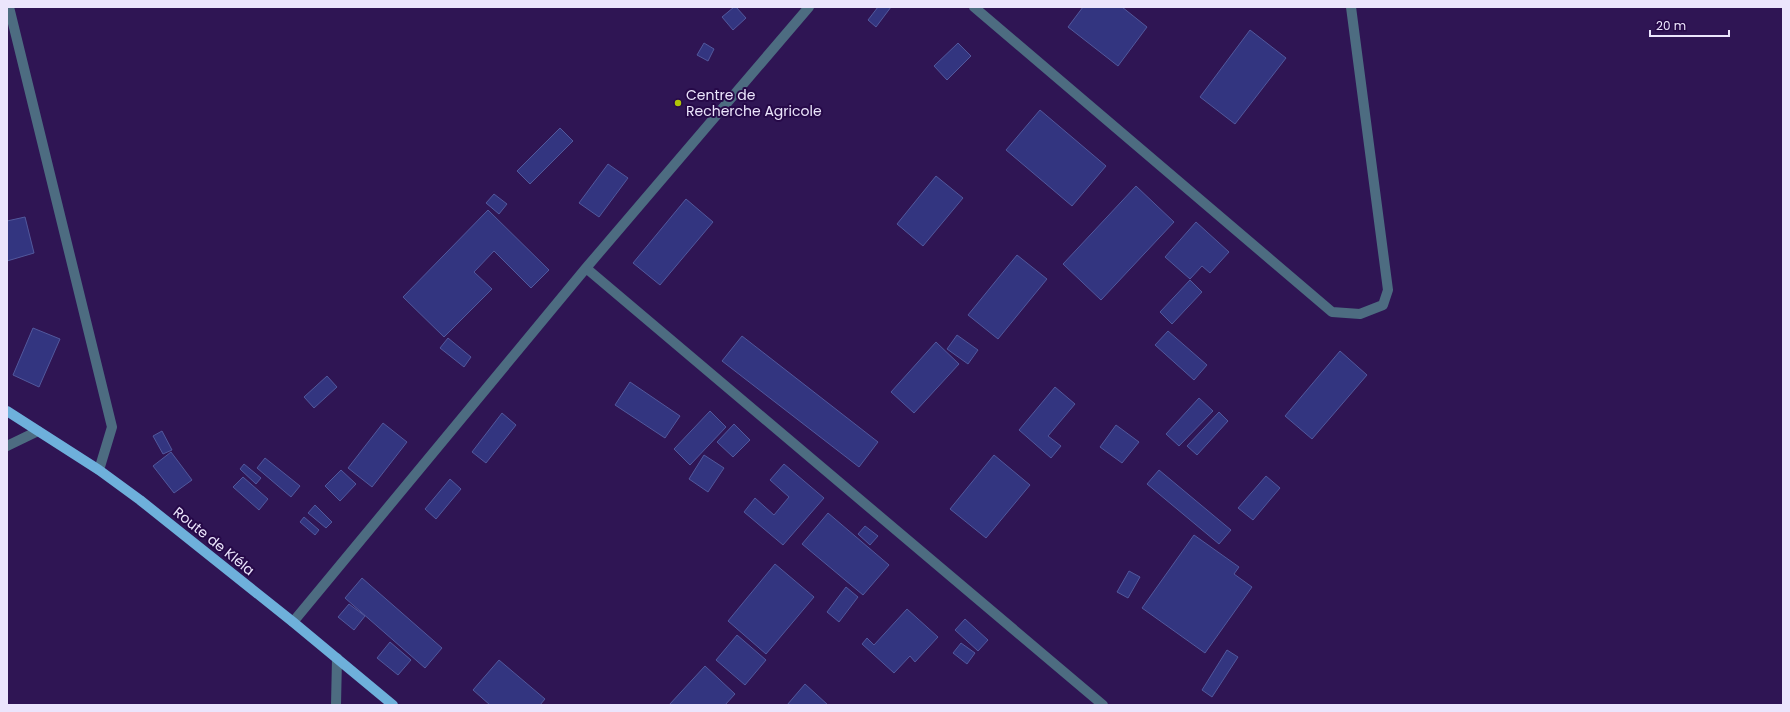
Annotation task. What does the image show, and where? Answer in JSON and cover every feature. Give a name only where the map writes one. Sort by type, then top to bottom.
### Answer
[{"type":"main road","name":"Route de Kléla","points":[[7,411],[99,470],[140,500],[293,622],[393,705]]},
{"type":"street","points":[[9,7],[112,427],[99,470]]},
{"type":"street","points":[[293,622],[586,268],[808,7]]},
{"type":"street","points":[[974,7],[1332,312],[1360,314],[1383,305],[1388,290],[1351,7]]},
{"type":"street","points":[[586,268],[1103,705]]},
{"type":"street","points":[[7,446],[38,432]]},
{"type":"street","points":[[336,705],[337,658]]},
{"type":"building","points":[[736,7],[746,18],[733,30],[722,17]]},
{"type":"building","points":[[878,7],[891,7],[876,27],[868,20]]},
{"type":"building","points":[[1083,7],[1122,7],[1147,27],[1118,66],[1068,27]]},
{"type":"building","points":[[1250,30],[1286,58],[1235,124],[1200,97]]},
{"type":"building","points":[[704,43],[714,49],[708,61],[697,55]]},
{"type":"building","points":[[958,43],[971,56],[947,80],[934,66]]},
{"type":"building","points":[[1040,110],[1106,166],[1072,206],[1006,150]]},
{"type":"building","points":[[560,128],[573,141],[530,184],[517,171]]},
{"type":"building","points":[[608,164],[628,178],[599,217],[579,203]]},
{"type":"building","points":[[936,176],[963,198],[923,246],[897,224]]},
{"type":"building","points":[[1136,186],[1174,222],[1101,300],[1063,264]]},
{"type":"building","points":[[494,194],[507,204],[499,214],[486,203]]},
{"type":"building","points":[[686,199],[713,222],[660,285],[633,263]]},
{"type":"building","points":[[488,210],[549,270],[531,288],[494,251],[474,272],[492,289],[444,337],[403,297]]},
{"type":"building","points":[[25,217],[34,253],[7,261],[7,221]]},
{"type":"building","points":[[1196,222],[1229,252],[1210,273],[1202,266],[1190,279],[1165,257]]},
{"type":"building","points":[[1017,255],[1047,279],[998,339],[968,315]]},
{"type":"building","points":[[1190,280],[1202,292],[1172,324],[1160,312]]},
{"type":"building","points":[[33,328],[60,339],[39,387],[13,375]]},
{"type":"building","points":[[1168,331],[1207,365],[1194,380],[1155,345]]},
{"type":"building","points":[[957,335],[978,350],[968,364],[947,349]]},
{"type":"building","points":[[742,336],[878,442],[859,467],[722,361]]},
{"type":"building","points":[[448,338],[471,357],[464,367],[440,348]]},
{"type":"building","points":[[936,342],[959,364],[914,413],[891,392]]},
{"type":"building","points":[[1340,351],[1367,375],[1312,439],[1285,416]]},
{"type":"building","points":[[327,376],[337,387],[314,408],[304,397]]},
{"type":"building","points":[[630,382],[680,416],[665,438],[615,405]]},
{"type":"building","points":[[1055,387],[1075,404],[1048,436],[1061,446],[1051,458],[1019,430]]},
{"type":"building","points":[[1199,398],[1213,411],[1179,446],[1166,434]]},
{"type":"building","points":[[710,411],[726,427],[690,465],[674,449]]},
{"type":"building","points":[[1219,412],[1228,421],[1197,455],[1187,446]]},
{"type":"building","points":[[502,413],[516,425],[486,463],[472,452]]},
{"type":"building","points":[[383,423],[407,442],[372,487],[348,468]]},
{"type":"building","points":[[734,424],[750,440],[733,457],[717,442]]},
{"type":"building","points":[[1116,425],[1139,442],[1122,463],[1100,447]]},
{"type":"building","points":[[162,431],[172,450],[163,454],[153,436]]},
{"type":"building","points":[[171,452],[192,480],[174,493],[153,466]]},
{"type":"building","points":[[704,455],[724,468],[708,492],[689,479]]},
{"type":"building","points":[[994,455],[1030,485],[986,538],[950,509]]},
{"type":"building","points":[[265,458],[300,486],[291,497],[257,468]]},
{"type":"building","points":[[244,464],[261,478],[256,484],[240,469]]},
{"type":"building","points":[[784,464],[824,498],[783,545],[744,512],[755,498],[774,515],[789,497],[770,480]]},
{"type":"building","points":[[341,470],[356,484],[340,501],[325,486]]},
{"type":"building","points":[[1159,470],[1231,530],[1219,544],[1147,484]]},
{"type":"building","points":[[1266,476],[1280,488],[1253,520],[1238,508]]},
{"type":"building","points":[[243,477],[268,499],[259,510],[233,487]]},
{"type":"building","points":[[450,479],[461,489],[436,519],[425,509]]},
{"type":"building","points":[[315,505],[332,522],[326,528],[308,513]]},
{"type":"building","points":[[828,513],[889,565],[863,595],[802,544]]},
{"type":"building","points":[[304,517],[319,530],[315,535],[300,522]]},
{"type":"building","points":[[865,526],[878,536],[870,545],[858,534]]},
{"type":"building","points":[[1194,535],[1239,567],[1234,574],[1252,587],[1205,653],[1142,608]]},
{"type":"building","points":[[775,564],[814,597],[766,654],[728,621]]},
{"type":"building","points":[[1129,571],[1140,577],[1128,598],[1117,592]]},
{"type":"building","points":[[362,578],[442,648],[425,668],[345,598]]},
{"type":"building","points":[[846,587],[858,597],[839,622],[827,612]]},
{"type":"building","points":[[349,604],[365,616],[354,630],[338,617]]},
{"type":"building","points":[[907,609],[938,637],[915,662],[910,656],[894,673],[862,644],[867,638],[874,645]]},
{"type":"building","points":[[965,619],[988,640],[978,651],[955,630]]},
{"type":"building","points":[[737,635],[766,660],[745,685],[716,660]]},
{"type":"building","points":[[390,642],[411,660],[398,675],[377,658]]},
{"type":"building","points":[[961,643],[975,653],[967,664],[953,653]]},
{"type":"building","points":[[1227,650],[1238,657],[1212,697],[1202,690]]},
{"type":"building","points":[[499,660],[545,699],[540,705],[490,705],[473,690]]},
{"type":"building","points":[[705,666],[735,694],[725,705],[669,705]]},
{"type":"building","points":[[805,684],[828,705],[787,705]]},
{"type":"place","name":"Centre de Recherche Agricole","points":[[678,103]]}]
